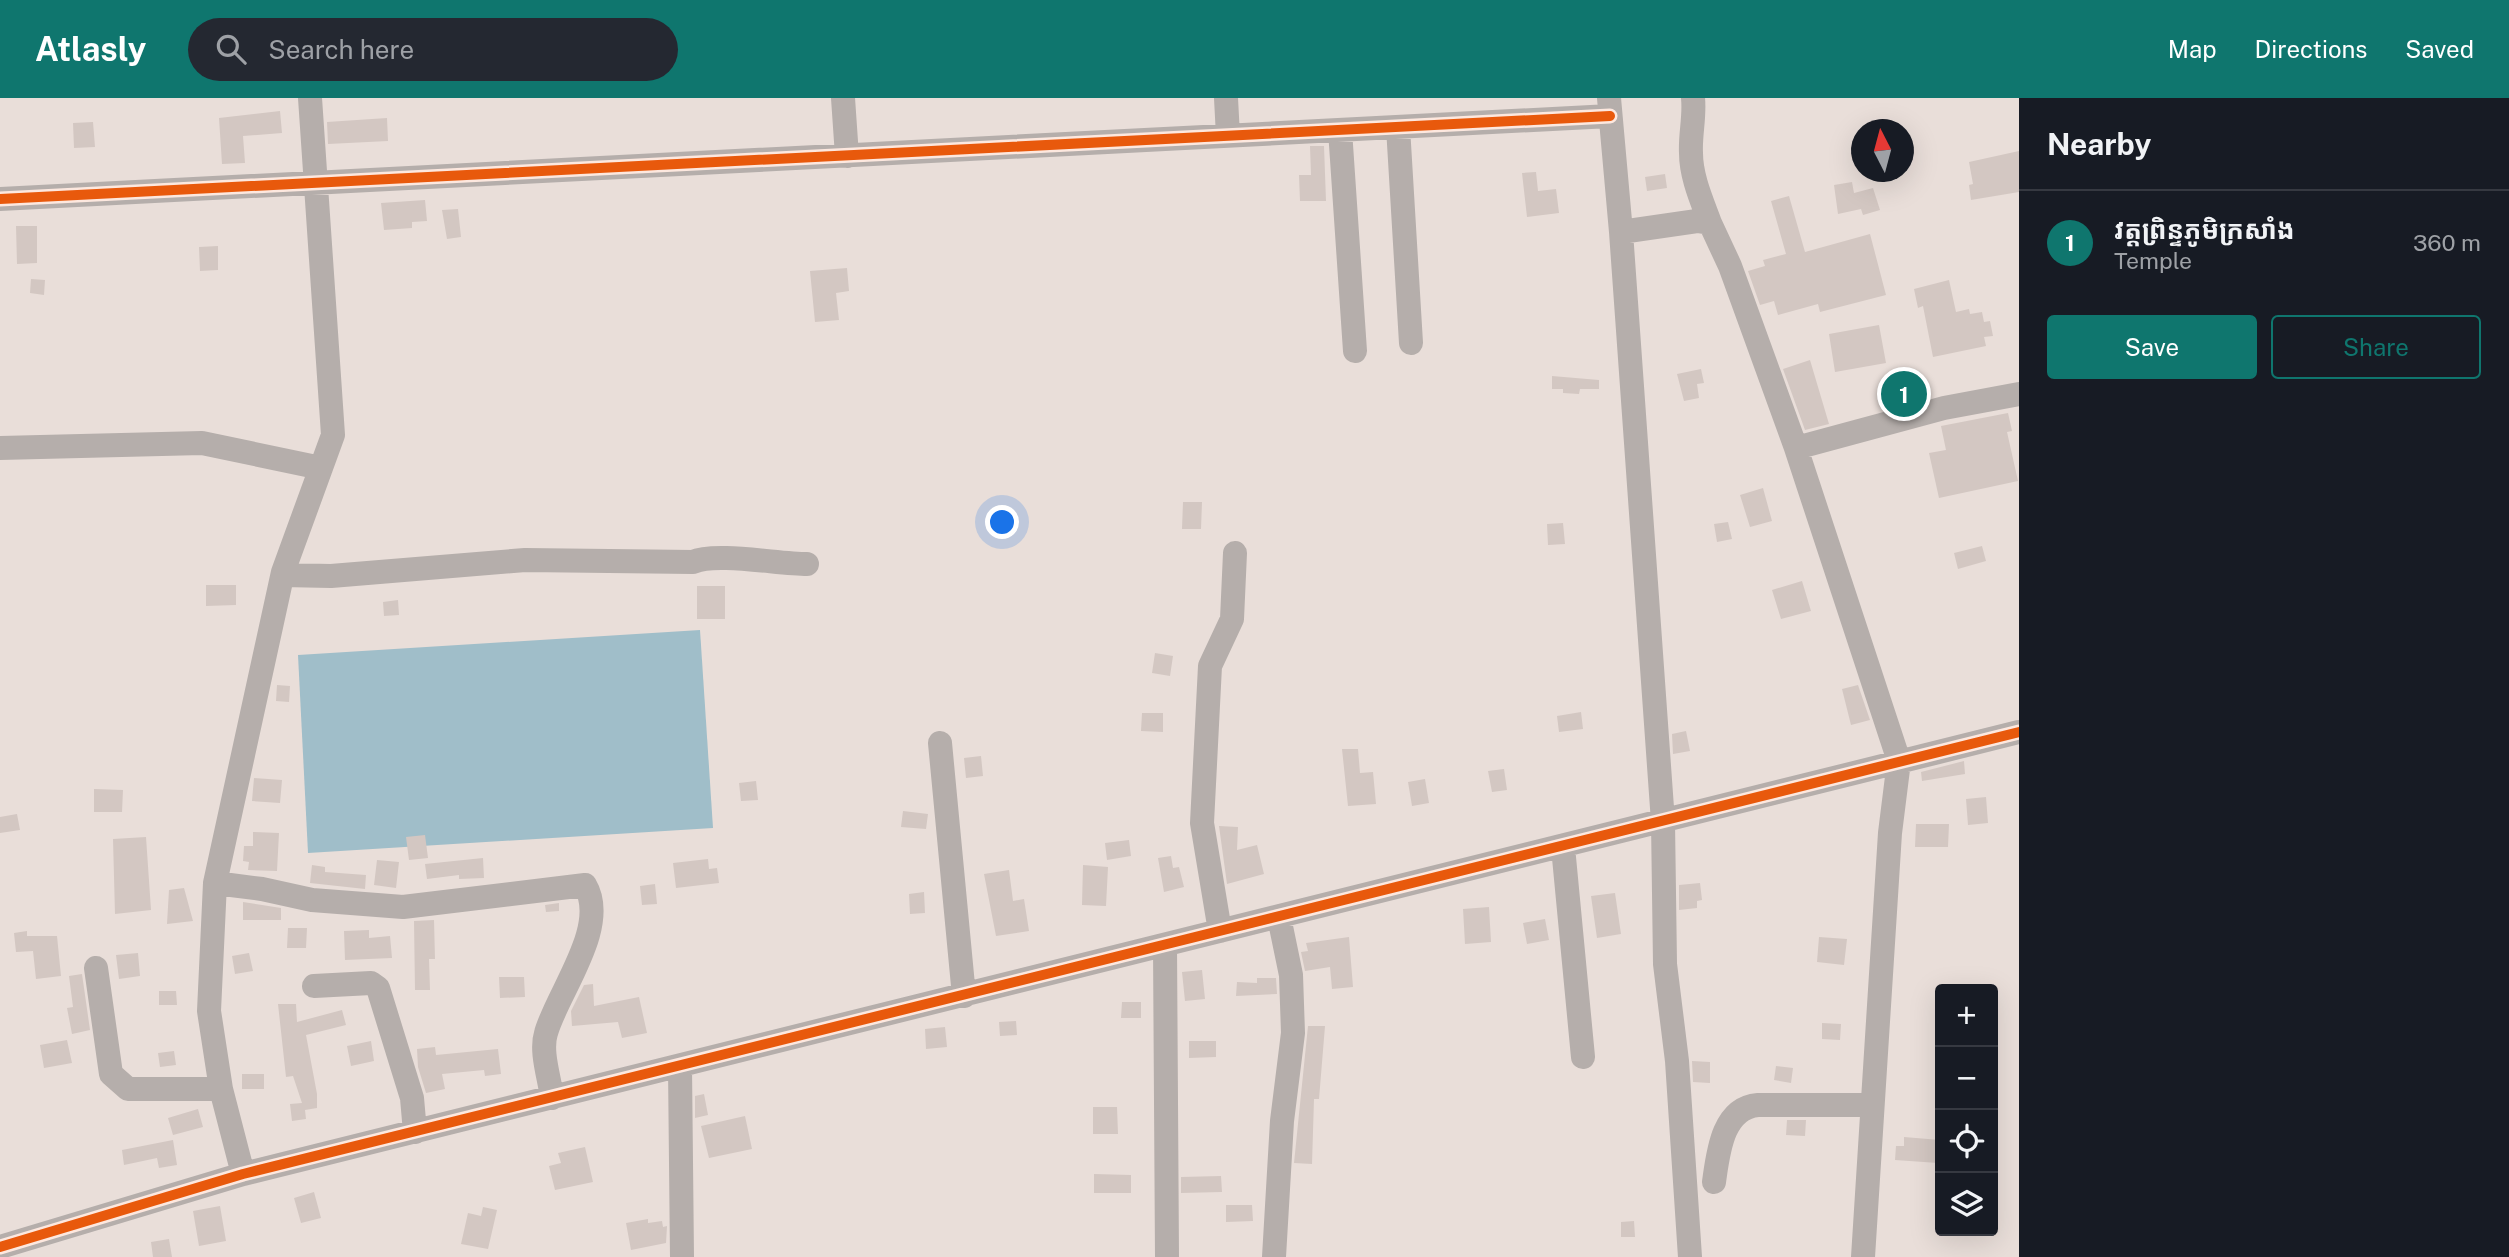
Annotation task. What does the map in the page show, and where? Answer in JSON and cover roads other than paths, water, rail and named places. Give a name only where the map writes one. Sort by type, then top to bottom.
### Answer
[{"type":"street","points":[[243,1174],[221,1089],[209,1011],[215,884],[283,575],[333,435],[308,185],[310,98]]},
{"type":"street","points":[[843,98],[847,156]]},
{"type":"street","points":[[1226,98],[1228,136]]},
{"type":"street","points":[[1693,98],[1695,115],[1690,154],[1697,190],[1730,266],[1796,448],[1899,761],[1890,833],[1863,1257]]},
{"type":"street","points":[[0,199],[1398,127],[1610,107],[1662,822],[1665,964],[1677,1061],[1690,1257]]},
{"type":"street","points":[[1398,127],[1411,343]]},
{"type":"street","points":[[1340,130],[1355,351]]},
{"type":"street","points":[[1621,232],[1697,220],[1710,223]]},
{"type":"street","points":[[1796,448],[1944,408],[2019,394]]},
{"type":"street","points":[[0,448],[202,443],[321,468]]},
{"type":"street","points":[[1220,931],[1202,823],[1210,666],[1232,619],[1235,553]]},
{"type":"street","points":[[283,575],[343,575],[525,560],[693,562],[704,557],[719,557],[774,564],[807,564]]},
{"type":"street","points":[[0,1247],[243,1174],[2019,732]]},
{"type":"street","points":[[940,743],[964,996]]},
{"type":"street","points":[[1563,847],[1583,1057]]},
{"type":"street","points":[[215,884],[262,889],[312,900],[403,907],[585,885],[590,894],[588,929],[544,1040],[552,1098]]},
{"type":"street","points":[[1274,1257],[1282,1121],[1293,1033],[1291,975],[1279,917]]},
{"type":"street","points":[[1165,946],[1167,1257]]},
{"type":"street","points":[[96,968],[111,1074],[128,1089],[221,1089]]},
{"type":"street","points":[[314,986],[371,984],[378,988],[412,1098],[415,1132]]},
{"type":"street","points":[[680,1067],[682,1257]]},
{"type":"street","points":[[1714,1182],[1719,1143],[1725,1130],[1745,1108],[1758,1105],[1871,1105]]},
{"type":"water","points":[[700,630],[713,828],[308,853],[298,655]]},
{"type":"place","name":"វត្តព្រិន្ទភូមិក្រសាំង","points":[[1904,394]]}]
